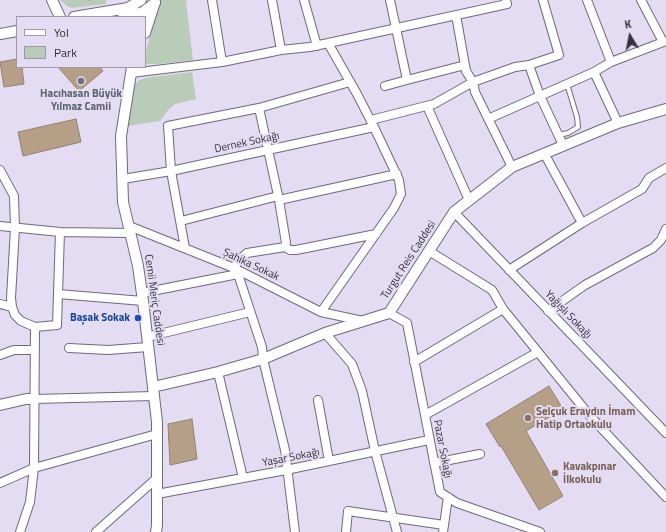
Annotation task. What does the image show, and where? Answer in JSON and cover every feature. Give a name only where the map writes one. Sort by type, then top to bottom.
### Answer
[{"type":"street","points":[[52,0],[60,16]]},
{"type":"street","points":[[125,13],[141,0]]},
{"type":"street","points":[[212,0],[222,62]]},
{"type":"street","points":[[272,0],[280,50]]},
{"type":"street","points":[[304,0],[317,46]]},
{"type":"street","points":[[390,0],[407,80]]},
{"type":"street","points":[[146,68],[222,62],[280,50],[317,46],[507,4],[506,0]]},
{"type":"street","name":"Dernek Sokağı","points":[[123,179],[171,171],[268,150],[372,123],[434,104],[473,82],[515,67],[529,65],[558,55],[543,0]]},
{"type":"street","points":[[587,0],[611,62]]},
{"type":"street","points":[[488,119],[594,72],[611,62],[664,41],[641,0]]},
{"type":"street","points":[[143,16],[152,1]]},
{"type":"street","points":[[146,28],[152,1]]},
{"type":"street","points":[[87,16],[125,13],[134,10],[141,16]]},
{"type":"street","points":[[456,15],[466,71],[473,82],[475,92],[512,167]]},
{"type":"street","points":[[0,34],[16,31]]},
{"type":"street","points":[[322,312],[394,208],[401,194],[400,180],[372,123],[328,43]]},
{"type":"street","points":[[384,86],[465,65]]},
{"type":"street","points":[[529,65],[540,96],[563,146]]},
{"type":"street","points":[[132,69],[145,68]]},
{"type":"street","name":"Cemii Meriç Caddesi","points":[[132,69],[121,136],[123,202],[138,266],[154,392],[157,434],[156,532]]},
{"type":"street","points":[[594,72],[618,123]]},
{"type":"street","points":[[185,248],[171,171],[168,126],[259,108],[350,82]]},
{"type":"street","points":[[427,106],[469,200]]},
{"type":"street","points":[[259,108],[279,198],[286,243],[285,247]]},
{"type":"street","name":"Turgut Reis Caddesi","points":[[154,392],[263,359],[325,333],[389,313],[454,212],[512,167],[618,123],[666,109]]},
{"type":"street","points":[[544,153],[582,223]]},
{"type":"street","points":[[509,270],[582,223],[642,189],[649,178],[666,168]]},
{"type":"street","points":[[0,170],[14,196],[15,228],[12,307],[15,316],[21,322],[35,328],[57,325],[60,232]]},
{"type":"street","points":[[181,220],[397,174]]},
{"type":"street","name":"Yağışlı Sokağı","points":[[454,212],[666,433]]},
{"type":"street","points":[[0,226],[60,232],[130,230]]},
{"type":"street","points":[[548,311],[585,285],[653,248],[661,240],[666,229]]},
{"type":"street","name":"Şahika Sokak","points":[[130,230],[185,248],[322,312],[363,321]]},
{"type":"street","points":[[294,532],[285,450],[263,359],[262,347],[236,271],[238,260],[247,253],[285,247],[290,250],[296,250],[376,234]]},
{"type":"street","points":[[429,251],[492,290],[503,309],[590,416],[666,497]]},
{"type":"street","points":[[58,294],[143,297],[236,271]]},
{"type":"street","points":[[0,304],[12,307]]},
{"type":"street","points":[[414,362],[503,309]]},
{"type":"street","points":[[69,348],[108,350],[148,342],[250,312]]},
{"type":"street","name":"Pazar Sokağı","points":[[389,313],[407,323],[440,492],[457,503],[527,530],[540,532]]},
{"type":"street","points":[[20,532],[30,502],[34,468],[35,328]]},
{"type":"street","points":[[325,333],[352,364],[362,391],[375,451],[397,532]]},
{"type":"street","points":[[0,355],[14,350],[34,350]]},
{"type":"street","points":[[424,415],[538,352]]},
{"type":"street","points":[[218,372],[243,478]]},
{"type":"street","points":[[0,405],[26,399],[154,392]]},
{"type":"street","points":[[318,400],[329,461]]},
{"type":"street","points":[[0,483],[34,468],[157,434]]},
{"type":"street","name":"Yaşar Sokağı","points":[[157,494],[286,470],[429,440]]},
{"type":"street","points":[[434,463],[480,454]]},
{"type":"street","points":[[96,532],[157,478]]},
{"type":"street","points":[[346,532],[348,511],[392,517],[444,528],[448,497]]},
{"type":"lane","points":[[558,135],[568,133],[578,127],[577,117],[567,84]]},
{"type":"green space","points":[[60,0],[106,0],[106,4],[72,8]]},
{"type":"green space","points":[[160,0],[186,0],[193,60],[146,64],[146,51]]},
{"type":"green space","points":[[192,72],[196,99],[175,104],[168,110],[160,121],[128,126],[134,87],[138,81],[145,78]]},
{"type":"building","points":[[16,59],[16,68],[22,68],[24,84],[4,87],[0,62]]},
{"type":"building","name":"Hacıhasan Büyük Yılmaz Camii","points":[[59,68],[101,68],[103,71],[79,91]]},
{"type":"building","points":[[76,119],[81,142],[23,156],[18,132]]},
{"type":"building","points":[[549,386],[563,409],[526,431],[563,496],[539,510],[501,446],[500,447],[486,424]]},
{"type":"building","points":[[192,419],[197,459],[170,465],[168,424]]},
{"type":"place","name":"Hacıhasan Büyük Yılmaz Camii","points":[[81,81]]},
{"type":"place","name":"Başak Sokak","points":[[138,318]]},
{"type":"place","name":"Selçuk Eraydın İmam Hatip Ortaokulu","points":[[528,418]]},
{"type":"place","name":"Kavakpınar İlkokulu","points":[[555,473]]}]
